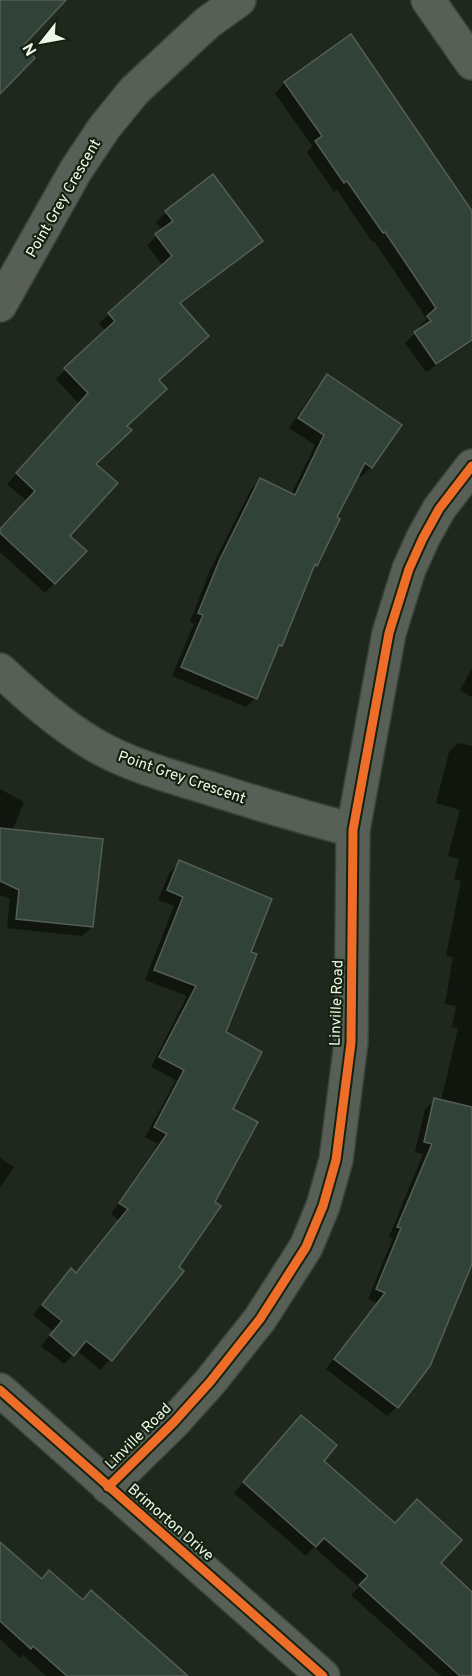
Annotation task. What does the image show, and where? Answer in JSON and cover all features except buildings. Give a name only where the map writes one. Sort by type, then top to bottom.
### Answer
[{"type":"street","name":"Point Grey Crescent","points":[[0,305],[76,170],[104,128],[134,91],[207,23],[240,0]]},
{"type":"street","points":[[428,0],[472,63]]},
{"type":"street","name":"Linville Road","points":[[108,1487],[174,1422],[210,1382],[260,1319],[306,1247],[324,1206],[336,1160],[351,1043],[353,830],[378,687],[396,604],[423,538],[439,509],[472,466]]},
{"type":"street","name":"Point Grey Crescent","points":[[0,670],[43,710],[94,745],[146,768],[187,782],[353,830]]},
{"type":"street","name":"Brimorton Drive","points":[[0,1390],[323,1676]]},
{"type":"cycle path","points":[[108,1487],[174,1422],[210,1382],[260,1319],[306,1247],[323,1206],[336,1160],[351,1043],[353,830],[389,633],[409,569],[423,538],[439,509],[472,466]]},
{"type":"cycle path","points":[[0,1390],[323,1676]]}]
